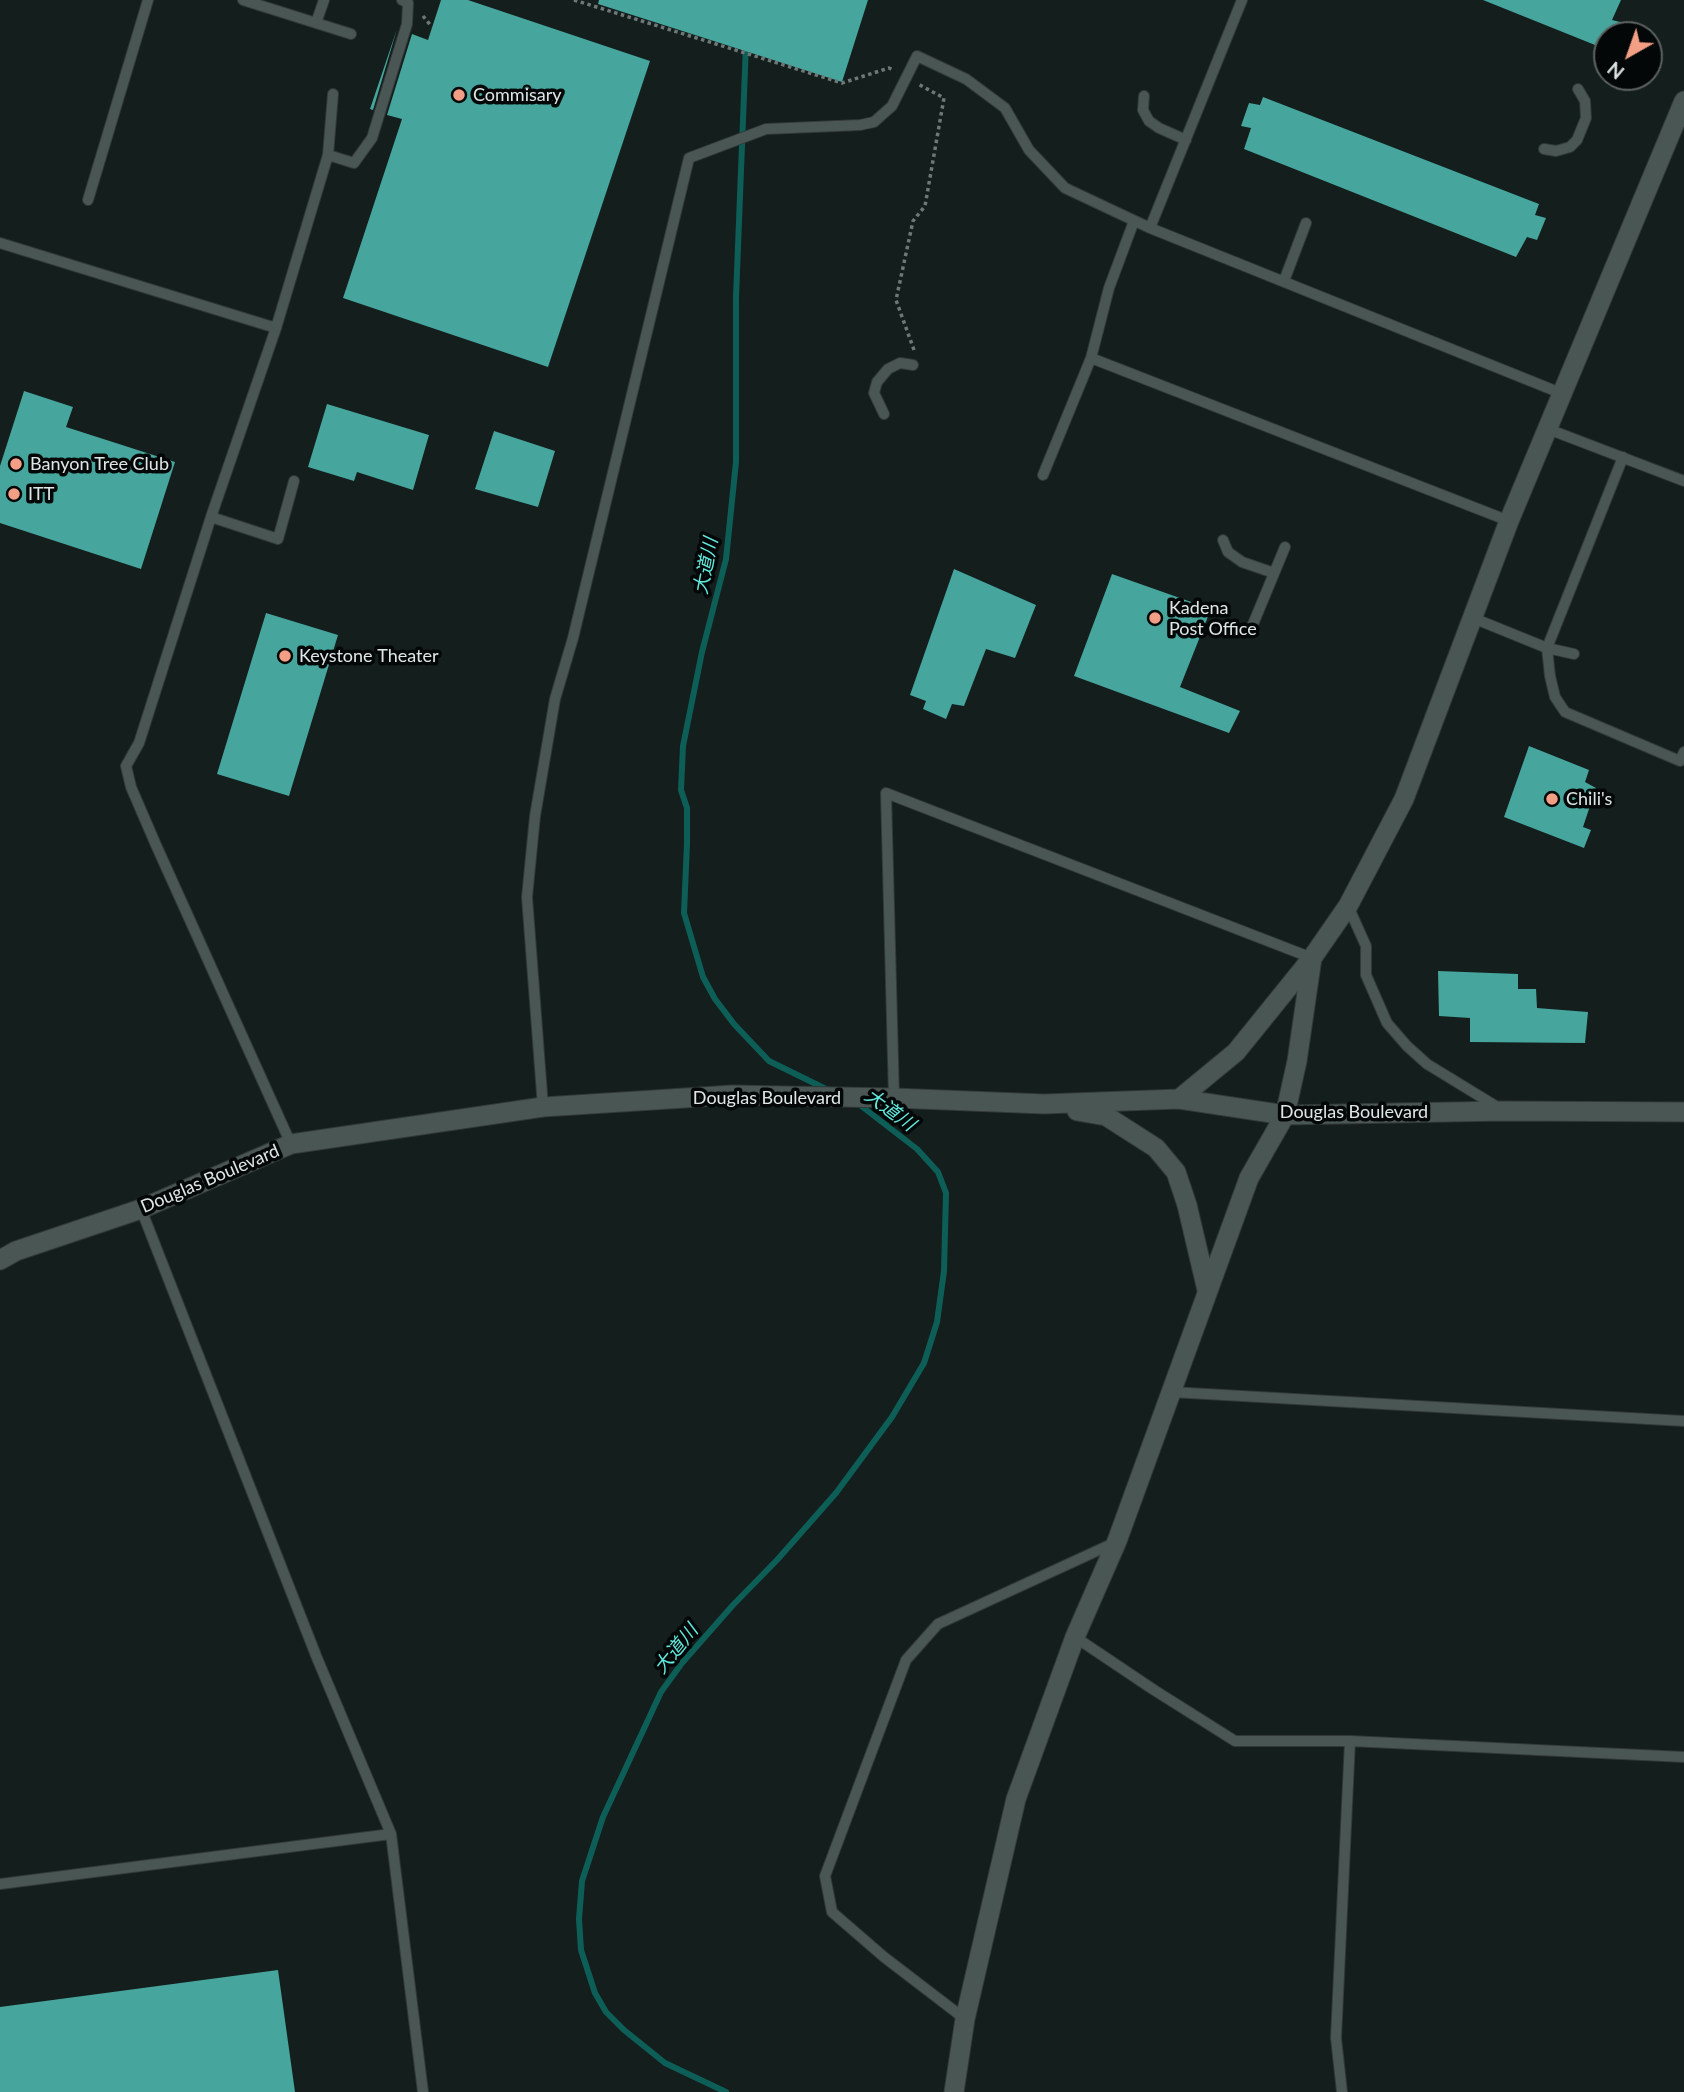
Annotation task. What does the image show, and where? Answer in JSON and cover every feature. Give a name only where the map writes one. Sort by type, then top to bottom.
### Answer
[{"type":"street","points":[[1179,1099],[1236,1052],[1312,958],[1348,906],[1404,799],[1509,521],[1677,138],[1684,101]]},
{"type":"street","points":[[954,2092],[965,2019],[1016,1799],[1074,1637],[1117,1541],[1248,1178],[1285,1115],[1297,1061],[1312,958]]},
{"type":"street","name":"Douglas Boulevard","points":[[5,1254],[141,1209],[290,1144],[544,1108],[732,1096],[894,1098],[1044,1104],[1179,1099],[1285,1115],[1504,1111],[1684,1112]]},
{"type":"street","points":[[1044,1104],[1106,1116],[1156,1148],[1176,1172],[1188,1205],[1208,1292]]},
{"type":"lane","points":[[88,200],[148,0]]},
{"type":"lane","points":[[243,0],[351,34]]},
{"type":"lane","points":[[316,23],[324,0]]},
{"type":"lane","points":[[328,155],[354,163],[372,138],[407,24],[408,3],[402,0]]},
{"type":"lane","points":[[1150,228],[1242,0]]},
{"type":"lane","points":[[544,1108],[527,897],[535,816],[555,699],[573,638],[689,158],[766,129],[874,122],[892,106],[917,56],[966,79],[1005,108],[1029,149],[1065,188],[1150,228],[1563,394]]},
{"type":"lane","points":[[1544,149],[1556,151],[1570,147],[1577,140],[1586,118],[1585,101],[1577,89]]},
{"type":"lane","points":[[290,1144],[146,822],[131,787],[126,766],[139,743],[276,328],[328,155],[333,94]]},
{"type":"lane","points":[[1144,96],[1143,110],[1149,121],[1186,140]]},
{"type":"lane","points":[[1043,475],[1091,358],[1109,288],[1134,220]]},
{"type":"lane","points":[[1284,281],[1306,223]]},
{"type":"lane","points":[[0,243],[276,328]]},
{"type":"lane","points":[[1091,358],[1509,521]]},
{"type":"lane","points":[[884,414],[874,393],[877,382],[888,369],[900,363],[915,361]]},
{"type":"lane","points":[[1548,429],[1684,481]]},
{"type":"lane","points":[[1623,457],[1547,648],[1555,697],[1565,712],[1680,761],[1684,752]]},
{"type":"lane","points":[[212,517],[278,539],[294,481]]},
{"type":"lane","points":[[1223,540],[1228,552],[1242,562],[1275,573]]},
{"type":"lane","points":[[1251,629],[1285,547]]},
{"type":"lane","points":[[1473,618],[1547,648],[1574,654]]},
{"type":"lane","points":[[894,1098],[886,793],[1312,958]]},
{"type":"lane","points":[[1348,906],[1366,946],[1366,975],[1387,1023],[1427,1064],[1504,1111]]},
{"type":"lane","points":[[141,1209],[317,1658],[391,1834],[423,2092]]},
{"type":"lane","points":[[1171,1392],[1684,1421]]},
{"type":"lane","points":[[965,2019],[884,1957],[832,1912],[825,1876],[906,1660],[938,1624],[1117,1541]]},
{"type":"lane","points":[[1074,1637],[1235,1741],[1350,1741],[1684,1757]]},
{"type":"lane","points":[[1342,2092],[1336,2038],[1350,1741]]},
{"type":"lane","points":[[0,1884],[391,1834]]},
{"type":"path","points":[[574,0],[842,83],[890,68],[944,98],[925,206],[913,221],[896,300],[915,361]]},
{"type":"building","points":[[441,0],[468,0],[650,61],[548,367],[343,298],[402,119],[387,115],[412,34],[428,40]]},
{"type":"building","points":[[599,0],[868,0],[842,82],[598,4]]},
{"type":"building","points":[[1483,0],[1621,0],[1612,20],[1616,21],[1593,21],[1593,44]]},
{"type":"building","points":[[397,29],[373,110],[370,109]]},
{"type":"building","points":[[1263,97],[1539,204],[1535,215],[1546,218],[1537,240],[1527,237],[1516,257],[1244,149],[1251,128],[1241,126],[1249,103],[1260,105]]},
{"type":"building","points":[[24,391],[73,407],[66,427],[175,462],[141,569],[0,523],[0,466]]},
{"type":"building","points":[[327,404],[429,435],[413,490],[357,472],[354,481],[308,467]]},
{"type":"building","points":[[494,431],[555,451],[538,507],[475,489]]},
{"type":"building","points":[[954,569],[1036,605],[1015,658],[986,649],[964,706],[952,704],[946,719],[923,709],[926,701],[910,695]]},
{"type":"building","points":[[1112,574],[1211,609],[1180,687],[1240,711],[1229,733],[1074,676]]},
{"type":"building","points":[[266,613],[338,635],[289,796],[217,774]]},
{"type":"building","name":"Chili's","points":[[1529,746],[1589,770],[1585,782],[1596,788],[1583,827],[1591,830],[1584,848],[1504,817]]},
{"type":"building","points":[[1438,971],[1518,974],[1518,989],[1536,989],[1537,1008],[1588,1012],[1585,1043],[1470,1042],[1470,1018],[1439,1016]]},
{"type":"building","points":[[278,1970],[295,2092],[0,2092],[0,2007]]},
{"type":"waterway","name":"大道川","points":[[746,44],[736,297],[736,462],[726,559],[702,652],[683,746],[681,790],[687,808],[684,913],[703,977],[734,1024],[769,1061],[828,1090]]},
{"type":"waterway","name":"大道川","points":[[726,2092],[665,2063],[606,2012],[595,1993],[581,1950],[579,1919],[582,1881],[603,1817],[661,1692],[682,1663],[733,1605],[836,1493],[892,1417],[924,1363],[937,1322],[944,1271],[946,1193],[938,1172],[917,1149],[860,1105]]},
{"type":"place","name":"Commisary","points":[[459,95]]},
{"type":"place","name":"Banyon Tree Club","points":[[16,464]]},
{"type":"place","name":"ITT","points":[[14,494]]},
{"type":"place","name":"Kadena Post Office","points":[[1155,618]]},
{"type":"place","name":"Keystone Theater","points":[[285,656]]},
{"type":"place","name":"Chili's","points":[[1552,799]]}]
